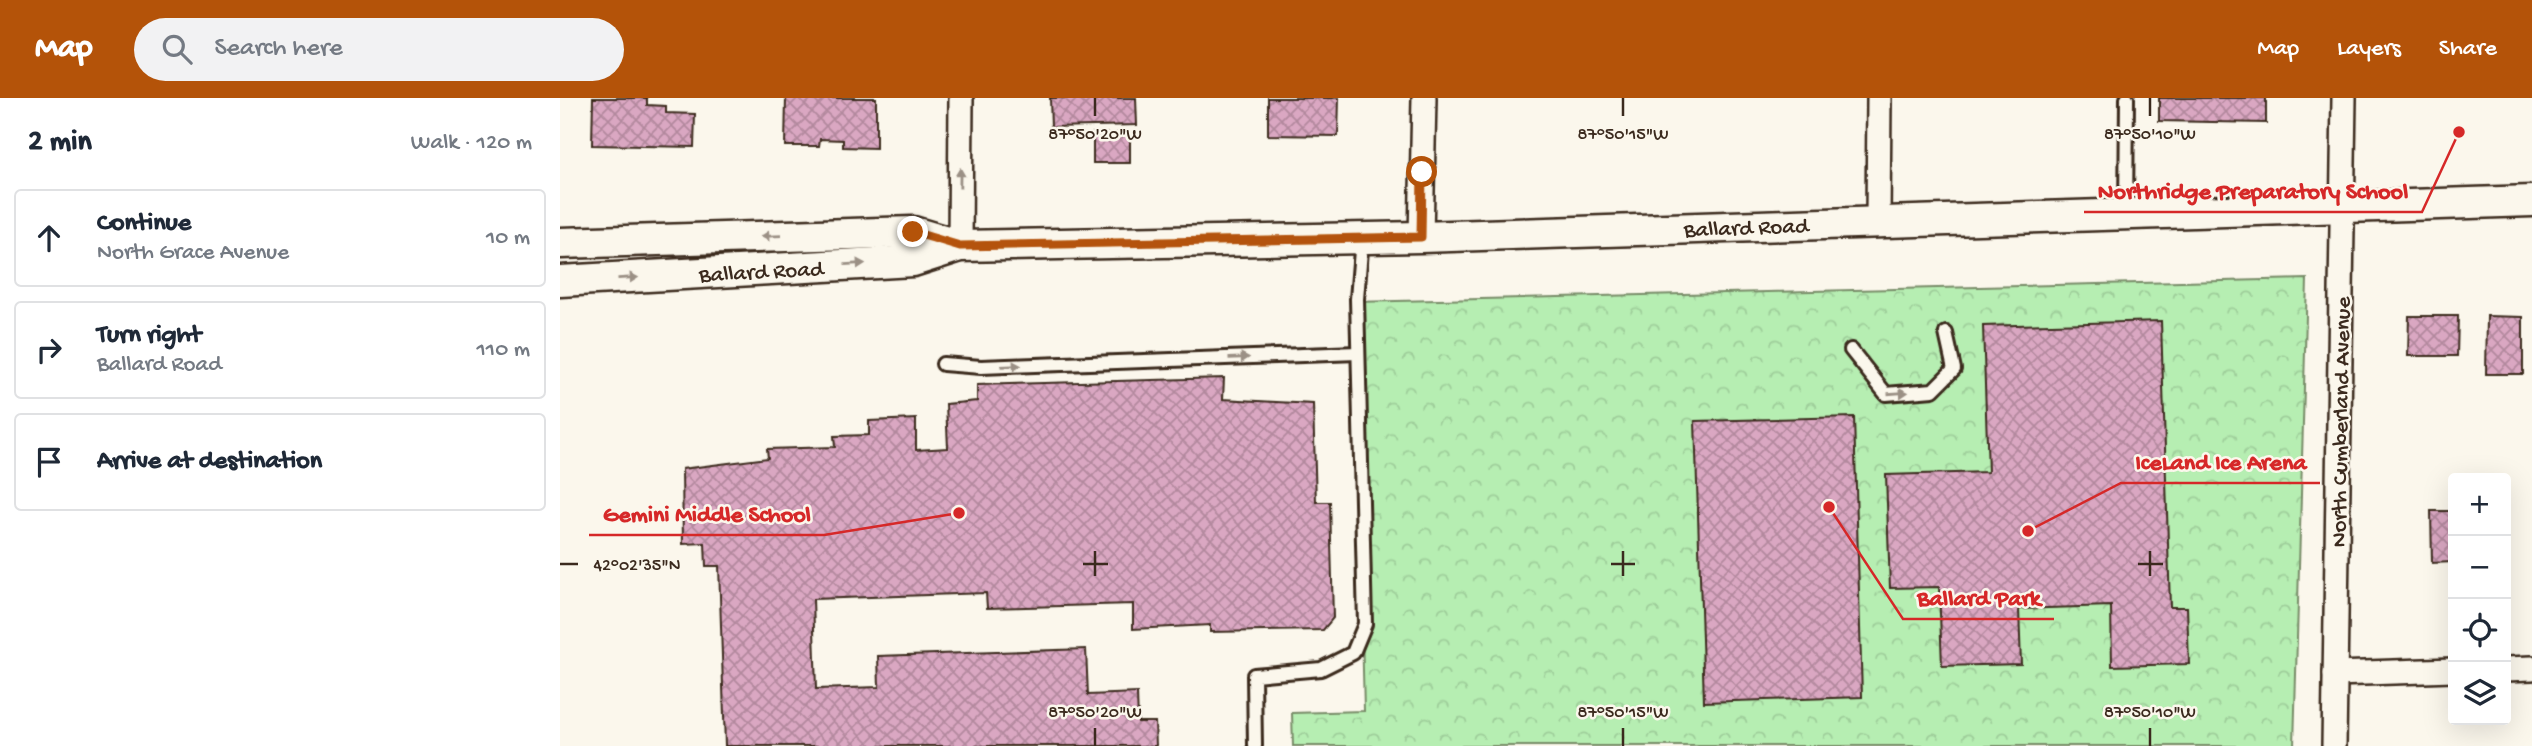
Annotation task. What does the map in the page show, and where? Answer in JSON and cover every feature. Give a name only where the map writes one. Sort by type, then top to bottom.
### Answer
[{"type":"street","points":[[960,246],[961,98]]},
{"type":"street","points":[[1421,237],[1424,98]]},
{"type":"street","points":[[1878,221],[1879,98]]},
{"type":"street","name":"North Cumberland Avenue","points":[[2334,746],[2344,98]]},
{"type":"street","name":"Ballard Road","points":[[560,281],[913,261],[960,246],[1421,237],[2342,205],[2532,201]]},
{"type":"street","name":"Ballard Road","points":[[560,243],[913,232],[960,246]]},
{"type":"street","points":[[2511,669],[2532,668]]},
{"type":"street","points":[[2335,674],[2448,670]]},
{"type":"lane","points":[[2126,213],[2127,98]]},
{"type":"lane","points":[[1255,746],[1254,675],[1321,669],[1353,653],[1364,624],[1357,299],[1362,238]]},
{"type":"lane","points":[[1851,350],[1886,394],[1933,390],[1954,369],[1947,334]]},
{"type":"lane","points":[[943,363],[981,367],[1359,353]]},
{"type":"green space","points":[[2307,279],[2294,746],[1293,746],[1292,713],[1364,711],[1354,302]]},
{"type":"building","points":[[593,98],[647,98],[647,105],[666,106],[666,113],[695,114],[694,147],[592,145]]},
{"type":"building","points":[[786,98],[876,98],[876,148],[843,147],[843,140],[820,139],[819,146],[785,146]]},
{"type":"building","points":[[1050,98],[1136,98],[1137,125],[1051,127]]},
{"type":"building","points":[[1268,98],[1339,98],[1338,136],[1268,135]]},
{"type":"building","points":[[2159,98],[2266,98],[2266,123],[2159,121]]},
{"type":"building","points":[[1093,133],[1130,133],[1130,163],[1093,163]]},
{"type":"building","points":[[2409,316],[2458,316],[2457,356],[2408,356]]},
{"type":"building","points":[[2487,316],[2523,317],[2523,374],[2486,374]]},
{"type":"building","points":[[2161,321],[2170,607],[2187,607],[2189,664],[2112,666],[2111,606],[2019,609],[2021,664],[1942,666],[1939,587],[1890,588],[1886,475],[1988,472],[1983,326]]},
{"type":"building","points":[[1224,378],[1223,399],[1313,404],[1316,502],[1330,502],[1333,618],[1323,630],[1210,632],[1210,625],[1133,629],[1133,604],[987,608],[986,593],[813,599],[816,689],[879,687],[878,656],[1086,649],[1088,695],[1137,693],[1138,722],[1155,722],[1156,746],[725,746],[719,566],[706,566],[705,543],[683,544],[682,469],[768,458],[767,449],[835,447],[834,436],[869,435],[869,421],[916,419],[916,450],[948,448],[946,404],[977,401],[977,385]]},
{"type":"building","points":[[1854,417],[1862,697],[1704,702],[1695,421]]},
{"type":"building","points":[[2431,511],[2448,511],[2448,562],[2432,563]]},
{"type":"place","name":"Northridge Preparatory School","points":[[2459,132]]},
{"type":"place","name":"Ballard Park","points":[[1829,507]]},
{"type":"place","name":"Gemini Middle School","points":[[959,513]]},
{"type":"place","name":"IceLand Ice Arena","points":[[2028,531]]},
{"type":"route","points":[[913,232],[960,246],[1421,237],[1422,172]]}]
